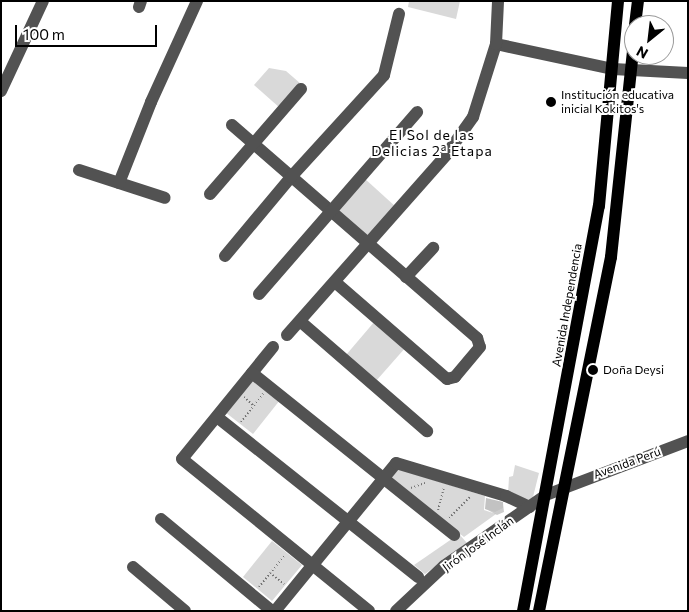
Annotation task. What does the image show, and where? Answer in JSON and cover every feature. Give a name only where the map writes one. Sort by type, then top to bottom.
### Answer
[{"type":"main road","name":"Avenida Independencia","points":[[523,611],[601,196],[618,1]]},
{"type":"main road","points":[[636,15],[638,1]]},
{"type":"main road","points":[[539,611],[566,485],[610,257],[623,154],[631,65]]},
{"type":"main road","points":[[605,153],[623,154]]},
{"type":"main road","points":[[601,196],[618,197]]},
{"type":"main road","points":[[574,341],[592,344]]},
{"type":"main road","points":[[526,592],[543,595]]},
{"type":"street","points":[[1,91],[42,1]]},
{"type":"street","points":[[119,183],[151,102],[197,1]]},
{"type":"street","points":[[288,335],[446,155],[473,117],[496,44],[498,1]]},
{"type":"street","points":[[225,256],[291,177],[384,75],[399,14]]},
{"type":"street","points":[[496,44],[612,69],[688,73]]},
{"type":"street","points":[[210,194],[301,89]]},
{"type":"street","points":[[259,294],[417,112]]},
{"type":"street","points":[[232,125],[479,341],[478,350],[453,379],[444,377],[335,282]]},
{"type":"street","points":[[79,170],[165,198]]},
{"type":"street","points":[[406,277],[433,248]]},
{"type":"street","points":[[301,322],[427,431]]},
{"type":"street","points":[[273,347],[182,459],[369,611]]},
{"type":"street","points":[[252,373],[454,535]]},
{"type":"street","points":[[217,417],[349,520],[418,577]]},
{"type":"street","name":"Avenida Perú","points":[[566,485],[688,441]]},
{"type":"street","points":[[161,519],[273,611],[396,463],[506,496],[530,506]]},
{"type":"street","name":"Jirón José Inclán","points":[[396,611],[444,566],[546,495],[566,485]]},
{"type":"street","points":[[133,567],[185,611]]},
{"type":"path","points":[[239,424],[267,389]]},
{"type":"path","points":[[240,394],[254,406]]},
{"type":"path","points":[[406,489],[434,481]]},
{"type":"path","points":[[437,514],[444,484]]},
{"type":"path","points":[[445,521],[474,493]]},
{"type":"path","points":[[257,589],[286,552]]},
{"type":"path","points":[[270,573],[285,586]]},
{"type":"shaded area","points":[[409,1],[460,1],[456,19],[408,7]]},
{"type":"shaded area","points":[[269,68],[286,71],[301,84],[280,108],[254,85]]},
{"type":"shaded area","points":[[364,178],[396,207],[367,239],[335,210]]},
{"type":"shaded area","points":[[375,321],[406,347],[376,381],[346,355]]},
{"type":"shaded area","points":[[253,377],[280,400],[253,434],[225,412]]},
{"type":"shaded area","points":[[515,465],[539,473],[532,501],[508,494],[509,477],[513,476]]},
{"type":"shaded area","points":[[398,469],[485,496],[484,510],[496,514],[464,537],[391,478]]},
{"type":"shaded area","points":[[459,534],[467,543],[425,574],[414,565]]},
{"type":"shaded area","points":[[272,541],[302,565],[272,601],[243,577]]},
{"type":"building","points":[[486,498],[503,502],[503,508],[495,512],[485,509]]},
{"type":"place","name":"Institución educativa inicial Kokitos's","points":[[551,102]]},
{"type":"place","name":"Doña Deysi","points":[[593,370]]},
{"type":"district","name":"El Sol de las Delicias 2ª Etapa","points":[[432,144]]}]
